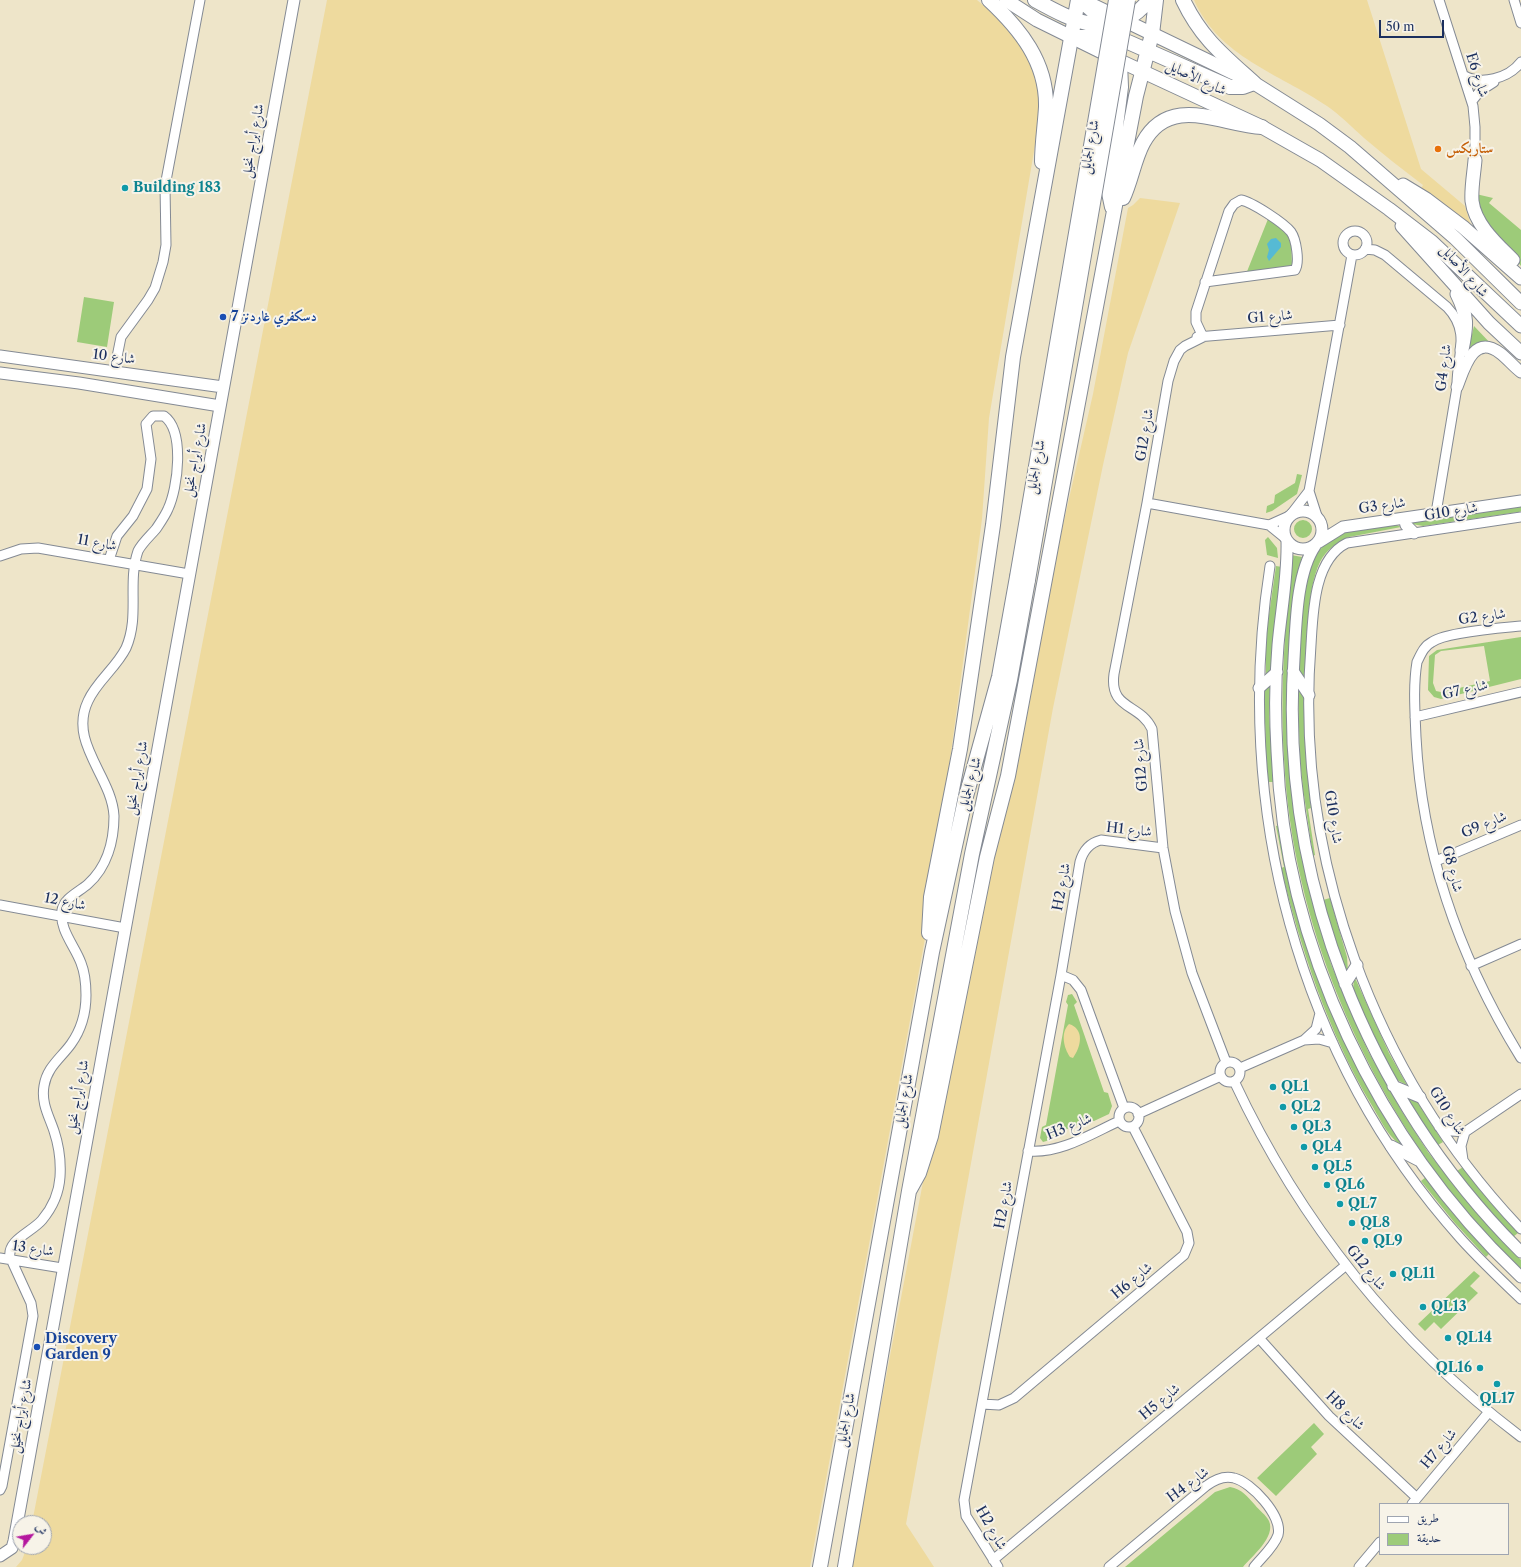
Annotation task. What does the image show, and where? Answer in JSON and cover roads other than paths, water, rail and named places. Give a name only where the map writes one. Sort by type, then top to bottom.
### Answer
[{"type":"main road","points":[[989,0],[1018,29],[1036,57],[1046,99],[1042,163],[1046,180]]},
{"type":"main road","points":[[1006,0],[1037,20],[1071,37],[1120,58],[1143,71]]},
{"type":"main road","points":[[1035,0],[1074,20],[1148,50],[1230,87],[1243,87],[1254,83],[1215,48],[1202,34],[1183,0]]},
{"type":"main road","name":"شارع الجمايل","points":[[846,1567],[909,1191],[972,854],[1010,680],[1022,578],[1116,0]]},
{"type":"main road","name":"شارع الجمايل","points":[[820,1567],[932,952],[965,800],[999,677],[1022,578],[1128,0]]},
{"type":"main road","points":[[1071,37],[1104,32],[1135,14],[1149,0]]},
{"type":"main road","points":[[909,1191],[919,1173],[931,1136],[987,857],[1008,776],[1114,211],[1152,34],[1156,0]]},
{"type":"main road","points":[[932,952],[929,937],[930,897],[960,748],[993,525],[1013,357],[1074,20],[1087,3],[1120,58],[1121,87],[1108,188],[1114,211]]},
{"type":"main road","name":"شارع الأصايل","points":[[1087,3],[1254,83],[1319,124],[1379,172],[1455,238],[1521,303]]},
{"type":"main road","name":"شارع الأصايل","points":[[1143,71],[1262,127],[1320,160],[1432,242],[1521,326]]},
{"type":"main road","points":[[1114,211],[1125,193],[1142,145],[1150,133],[1161,123],[1179,115],[1193,114],[1246,126],[1262,127]]},
{"type":"main road","points":[[1476,155],[1472,195],[1474,212],[1479,222],[1493,240],[1521,268]]},
{"type":"main road","name":"شارع الأصايل","points":[[1379,172],[1426,199],[1477,238],[1521,278]]},
{"type":"main road","name":"شارع الأصايل","points":[[1367,194],[1411,236],[1489,323],[1521,353]]},
{"type":"main road","points":[[1451,282],[1466,316],[1462,350]]},
{"type":"street","points":[[114,372],[121,337],[148,300],[157,281],[163,262],[166,245],[165,186],[200,0]]},
{"type":"street","name":"شارع أبراج نخيل","points":[[0,1556],[7,1553],[14,1541],[62,1268],[294,0]]},
{"type":"street","name":"E6 شارع","points":[[1439,0],[1464,75],[1469,95],[1476,155]]},
{"type":"street","points":[[1514,0],[1521,23]]},
{"type":"street","points":[[1469,95],[1484,85],[1515,69],[1521,62]]},
{"type":"street","points":[[1464,75],[1484,85],[1521,72]]},
{"type":"street","points":[[1202,337],[1195,317],[1205,282],[1229,211],[1237,201],[1241,200],[1249,203],[1286,227],[1292,234],[1295,242],[1297,265],[1295,270],[1205,282]]},
{"type":"street","points":[[1356,231],[1362,233],[1366,237],[1367,244],[1365,249],[1357,255],[1352,255],[1347,252],[1343,247],[1342,241],[1345,235],[1356,231]]},
{"type":"street","name":"G4 شارع","points":[[1365,249],[1375,250],[1385,255],[1447,307],[1454,316],[1460,330],[1462,350],[1436,514]]},
{"type":"street","points":[[1352,255],[1309,491],[1285,523],[1287,571],[1277,672],[1277,744],[1280,789],[1291,862],[1305,922],[1325,982],[1351,1042],[1379,1094],[1422,1162],[1472,1225],[1521,1277]]},
{"type":"street","name":"G1 شارع","points":[[1202,337],[1340,325]]},
{"type":"street","name":"G12 شارع","points":[[1202,337],[1180,350],[1174,361],[1168,381],[1147,503],[1114,674],[1114,687],[1119,700],[1124,705],[1144,716],[1152,730],[1163,848],[1175,911],[1183,943],[1204,1007],[1226,1062]]},
{"type":"street","points":[[1457,387],[1467,359],[1474,352],[1480,349],[1494,350],[1521,372]]},
{"type":"street","name":"شارع 10","points":[[0,356],[223,387]]},
{"type":"street","points":[[0,373],[110,388],[220,406]]},
{"type":"street","points":[[110,388],[130,385],[132,379],[127,374]]},
{"type":"street","points":[[0,1490],[19,1400],[32,1316],[31,1303],[9,1254],[11,1247],[41,1221],[56,1195],[60,1180],[59,1147],[43,1102],[43,1089],[46,1077],[52,1065],[71,1043],[79,1029],[84,1013],[86,997],[86,980],[82,964],[66,933],[62,916],[65,904],[89,883],[101,868],[109,851],[114,832],[114,813],[109,794],[86,745],[83,731],[83,717],[86,703],[96,685],[125,650],[131,634],[134,611],[132,584],[139,550],[161,521],[168,509],[175,488],[178,467],[177,445],[168,419],[159,415],[153,416],[146,424],[152,459],[147,489],[133,516],[117,536],[109,560]]},
{"type":"street","points":[[1309,491],[1323,530],[1317,544],[1307,560],[1302,579],[1293,671],[1294,737],[1300,812],[1317,899],[1345,984],[1372,1046],[1393,1086],[1449,1171],[1478,1206],[1521,1252]]},
{"type":"street","name":"G3 شارع","points":[[1317,544],[1343,527],[1521,502]]},
{"type":"street","points":[[1147,503],[1269,525],[1292,545],[1303,549],[1317,544]]},
{"type":"street","points":[[1269,525],[1305,510],[1318,517]]},
{"type":"street","name":"G3 شارع","points":[[1318,517],[1343,527]]},
{"type":"street","name":"G10 شارع","points":[[1521,517],[1347,543],[1336,549],[1327,559],[1322,571],[1314,612],[1310,653],[1309,695],[1312,775],[1321,838],[1332,891],[1357,965],[1385,1032],[1420,1097],[1463,1161],[1483,1187],[1521,1229]]},
{"type":"street","points":[[1404,518],[1406,525],[1414,533]]},
{"type":"street","name":"شارع 11","points":[[0,556],[20,549],[38,548],[189,574]]},
{"type":"street","points":[[1270,566],[1261,630],[1259,688],[1263,785],[1273,858],[1289,925],[1320,1013],[1333,1043],[1354,1085],[1391,1146],[1431,1203],[1485,1265],[1521,1299]]},
{"type":"street","name":"G2 شارع","points":[[1416,670],[1416,652],[1423,641],[1434,636],[1446,636],[1521,626]]},
{"type":"street","name":"G8 شارع","points":[[1416,670],[1415,717],[1421,790],[1445,900],[1471,966],[1497,1017],[1521,1058]]},
{"type":"street","points":[[1293,671],[1309,695]]},
{"type":"street","points":[[1259,688],[1277,672]]},
{"type":"street","name":"G7 شارع","points":[[1415,717],[1521,692]]},
{"type":"street","name":"G9 شارع","points":[[1436,861],[1521,824]]},
{"type":"street","name":"H1 شارع","points":[[1092,844],[1101,840],[1107,840],[1163,848]]},
{"type":"street","name":"H2 شارع","points":[[996,1563],[966,1516],[964,1506],[1061,975],[1080,862],[1082,855],[1092,844]]},
{"type":"street","name":"شارع 12","points":[[0,904],[125,928]]},
{"type":"street","points":[[1471,966],[1521,944]]},
{"type":"street","points":[[1345,984],[1357,965]]},
{"type":"street","points":[[1061,975],[1073,980],[1081,990],[1124,1108]]},
{"type":"street","points":[[1240,1068],[1304,1040],[1316,1029],[1320,1013]]},
{"type":"street","points":[[1304,1040],[1319,1039],[1333,1043]]},
{"type":"street","points":[[1226,1062],[1235,1062],[1240,1068],[1240,1076],[1234,1081],[1226,1081],[1221,1076],[1221,1068],[1226,1062]]},
{"type":"street","points":[[1138,1114],[1221,1076]]},
{"type":"street","name":"G12 شارع","points":[[1234,1081],[1266,1144],[1288,1182],[1345,1266],[1409,1340],[1488,1413],[1521,1437]]},
{"type":"street","points":[[1393,1086],[1420,1097]]},
{"type":"street","points":[[1439,1127],[1452,1131],[1465,1132],[1521,1094]]},
{"type":"street","points":[[1124,1108],[1133,1108],[1138,1114],[1138,1122],[1133,1127],[1124,1127],[1119,1121],[1119,1113],[1124,1108]]},
{"type":"street","name":"H3 شارع","points":[[1028,1151],[1040,1152],[1055,1150],[1119,1121]]},
{"type":"street","name":"H6 شارع","points":[[982,1404],[999,1405],[1014,1398],[1184,1255],[1189,1243],[1187,1232],[1133,1127]]},
{"type":"street","points":[[1463,1161],[1461,1146],[1465,1132]]},
{"type":"street","points":[[1391,1146],[1422,1162]]},
{"type":"street","name":"شارع 13","points":[[0,1258],[62,1268]]},
{"type":"street","name":"H5 شارع","points":[[996,1563],[1345,1266]]},
{"type":"street","name":"H8 شارع","points":[[1259,1338],[1333,1420],[1415,1501]]},
{"type":"street","name":"H7 شارع","points":[[1415,1501],[1488,1413]]},
{"type":"street","name":"H4 شارع","points":[[1109,1567],[1206,1486],[1218,1478],[1226,1477],[1234,1478],[1247,1485],[1271,1510],[1278,1521],[1278,1534],[1276,1540],[1254,1567]]},
{"type":"street","points":[[1359,1567],[1379,1543]]},
{"type":"water","points":[[1276,238],[1281,243],[1281,247],[1269,261],[1267,257],[1269,250],[1267,244],[1271,239]]},
{"type":"place","name":"ستاربكس","points":[[1438,149]]},
{"type":"place","name":"Building 183","points":[[125,188]]},
{"type":"place","name":"دسكفري غاردنز 7","points":[[223,317]]},
{"type":"place","name":"QL1","points":[[1273,1087]]},
{"type":"place","name":"QL2","points":[[1283,1107]]},
{"type":"place","name":"QL3","points":[[1294,1127]]},
{"type":"place","name":"QL4","points":[[1304,1147]]},
{"type":"place","name":"QL5","points":[[1315,1167]]},
{"type":"place","name":"QL6","points":[[1327,1185]]},
{"type":"place","name":"QL7","points":[[1340,1204]]},
{"type":"place","name":"QL8","points":[[1352,1223]]},
{"type":"place","name":"QL9","points":[[1365,1241]]},
{"type":"place","name":"QL11","points":[[1393,1274]]},
{"type":"place","name":"QL13","points":[[1423,1307]]},
{"type":"place","name":"QL14","points":[[1448,1338]]},
{"type":"place","name":"Discovery Garden 9","points":[[37,1347]]},
{"type":"place","name":"QL16","points":[[1480,1368]]},
{"type":"place","name":"QL17","points":[[1497,1384]]}]
